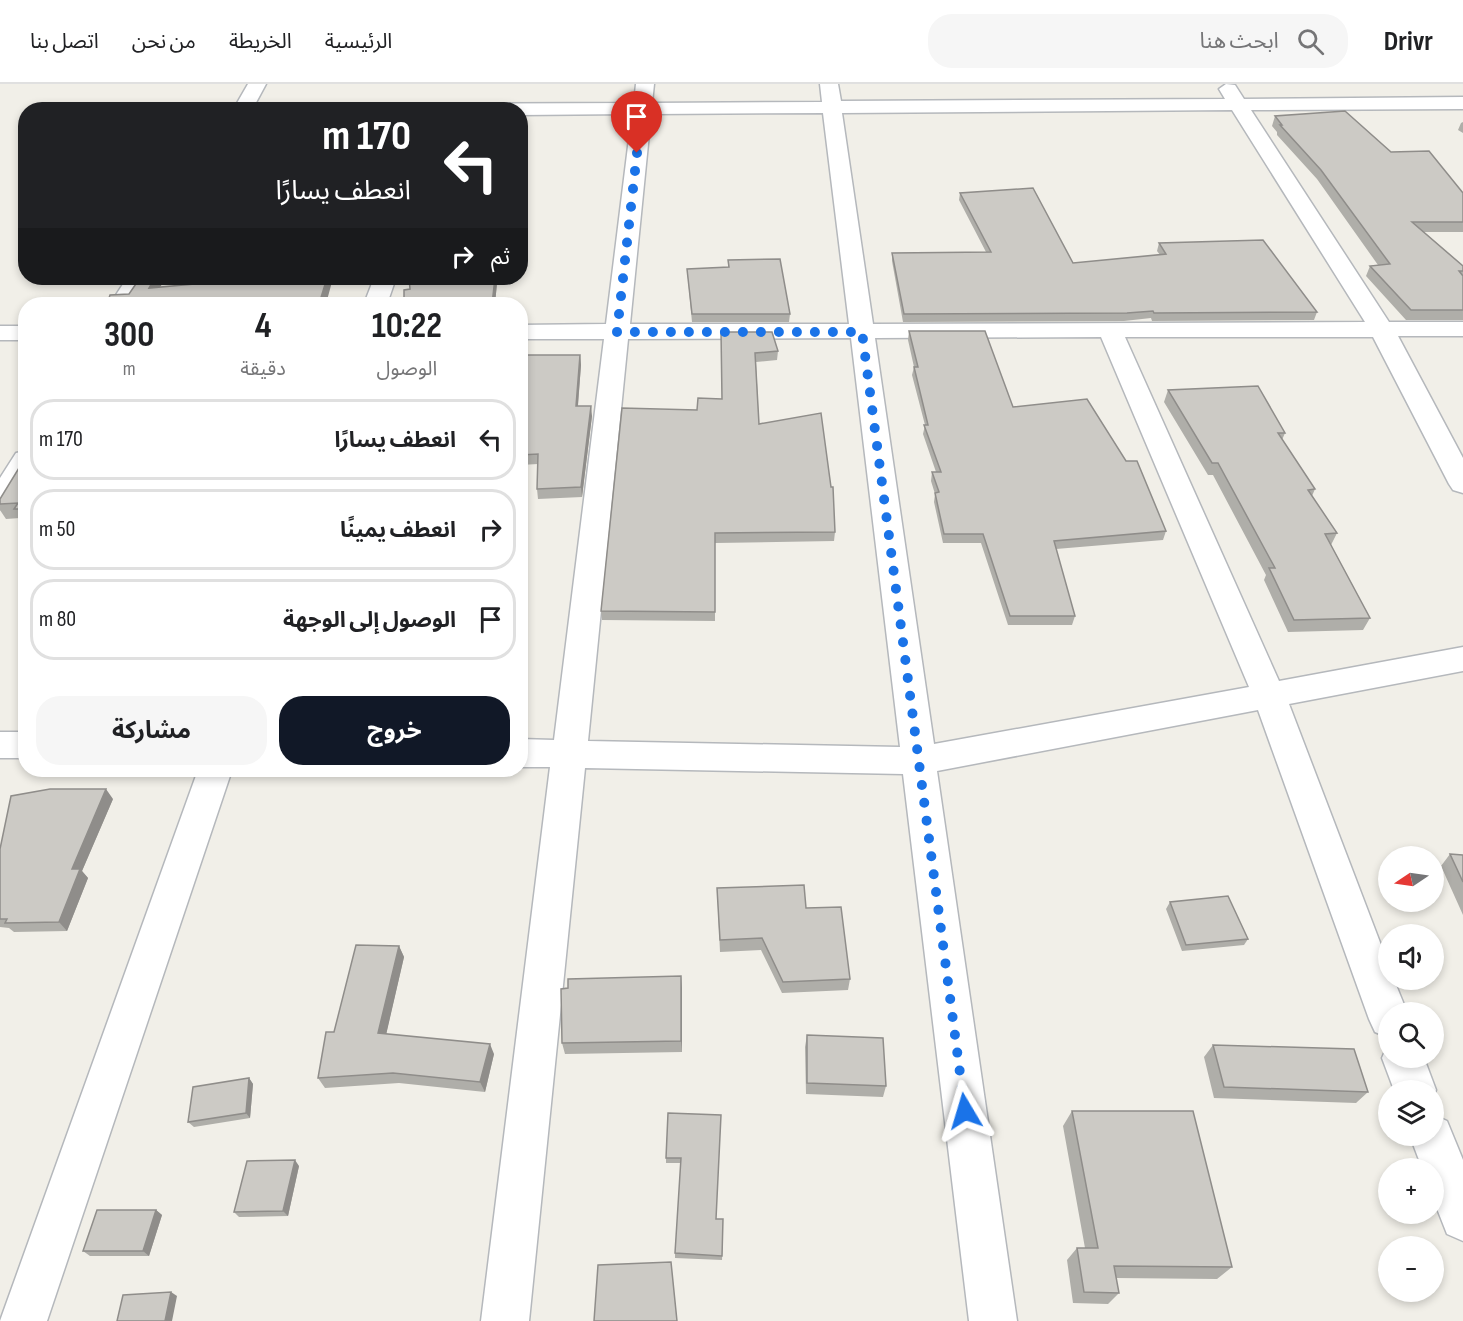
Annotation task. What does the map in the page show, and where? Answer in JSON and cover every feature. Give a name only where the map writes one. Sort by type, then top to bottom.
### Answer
[{"type":"street","points":[[247,102],[257,84]]},
{"type":"street","points":[[1225,84],[1382,330],[1463,484]]},
{"type":"street","points":[[495,102],[644,96],[830,96],[1238,105],[1463,103]]},
{"type":"street","points":[[505,1321],[644,96]]},
{"type":"street","points":[[830,96],[993,1321]]},
{"type":"street","points":[[528,332],[1463,329]]},
{"type":"street","points":[[1110,331],[1269,696],[1383,1002]]},
{"type":"street","points":[[0,333],[18,333]]},
{"type":"street","points":[[0,500],[18,472]]},
{"type":"street","points":[[528,753],[918,761],[1463,659]]},
{"type":"street","points":[[0,745],[18,745]]},
{"type":"street","points":[[23,1321],[213,777]]},
{"type":"street","points":[[1436,1146],[1463,1218]]},
{"type":"building","points":[[1345,111],[1391,152],[1429,151],[1463,193],[1463,222],[1412,222],[1463,266],[1463,271],[1459,271],[1463,276],[1463,310],[1411,310],[1370,266],[1390,264],[1321,170],[1280,125],[1282,125],[1275,116]]},
{"type":"building","points":[[1033,188],[1073,263],[1166,254],[1159,243],[1263,240],[1317,312],[904,314],[892,253],[991,252],[960,193]]},
{"type":"building","points":[[780,259],[790,314],[692,314],[687,269],[729,267],[728,260]]},
{"type":"building","points":[[135,285],[151,285],[149,288],[183,285],[325,285],[321,297],[109,297],[110,295],[129,294]]},
{"type":"building","points":[[410,285],[494,285],[493,297],[404,297],[404,290],[410,289]]},
{"type":"building","points":[[909,331],[985,331],[1013,407],[1087,399],[1126,461],[1137,461],[1166,531],[1054,541],[1075,616],[1010,616],[983,534],[944,534],[935,493],[939,492],[932,472],[941,472],[924,425],[928,425],[914,367],[918,367]]},
{"type":"building","points":[[721,332],[772,332],[778,351],[755,353],[759,424],[821,413],[831,487],[833,487],[835,532],[715,533],[715,612],[601,611],[622,408],[697,410],[698,398],[722,399]]},
{"type":"building","points":[[528,355],[580,355],[576,406],[591,406],[581,487],[537,489],[538,454],[528,455]]},
{"type":"building","points":[[1258,386],[1285,433],[1278,433],[1315,489],[1308,490],[1337,533],[1325,534],[1370,618],[1294,620],[1269,568],[1275,568],[1218,463],[1212,463],[1168,390]]},
{"type":"building","points":[[18,470],[18,503],[0,504],[0,499]]},
{"type":"building","points":[[50,789],[106,789],[72,869],[80,869],[59,922],[5,923],[7,919],[0,919],[0,849],[11,796]]},
{"type":"building","points":[[1450,854],[1463,855],[1463,882]]},
{"type":"building","points":[[804,885],[806,908],[841,907],[850,979],[783,982],[762,938],[720,940],[717,888]]},
{"type":"building","points":[[1228,896],[1248,939],[1186,945],[1170,902]]},
{"type":"building","points":[[356,945],[399,946],[378,1033],[490,1044],[480,1082],[393,1073],[318,1078],[326,1032],[334,1032]]},
{"type":"building","points":[[681,976],[681,1041],[562,1043],[561,989],[568,988],[568,979]]},
{"type":"building","points":[[807,1035],[883,1038],[886,1086],[807,1083]]},
{"type":"building","points":[[1213,1045],[1354,1049],[1368,1092],[1224,1087]]},
{"type":"building","points":[[249,1078],[246,1113],[188,1122],[193,1087]]},
{"type":"building","points":[[1072,1111],[1193,1111],[1232,1267],[1114,1266],[1119,1293],[1084,1292],[1077,1248],[1098,1248]]},
{"type":"building","points":[[668,1113],[721,1115],[716,1219],[723,1219],[722,1256],[675,1253],[681,1158],[666,1158]]},
{"type":"building","points":[[295,1160],[283,1211],[234,1212],[247,1161]]},
{"type":"building","points":[[97,1210],[156,1210],[143,1251],[83,1251]]},
{"type":"building","points":[[671,1262],[677,1321],[594,1321],[598,1265]]},
{"type":"building","points":[[171,1292],[165,1321],[117,1321],[123,1295]]},
{"type":"route","points":[[637,153],[617,332],[862,332],[965,1111]]}]
